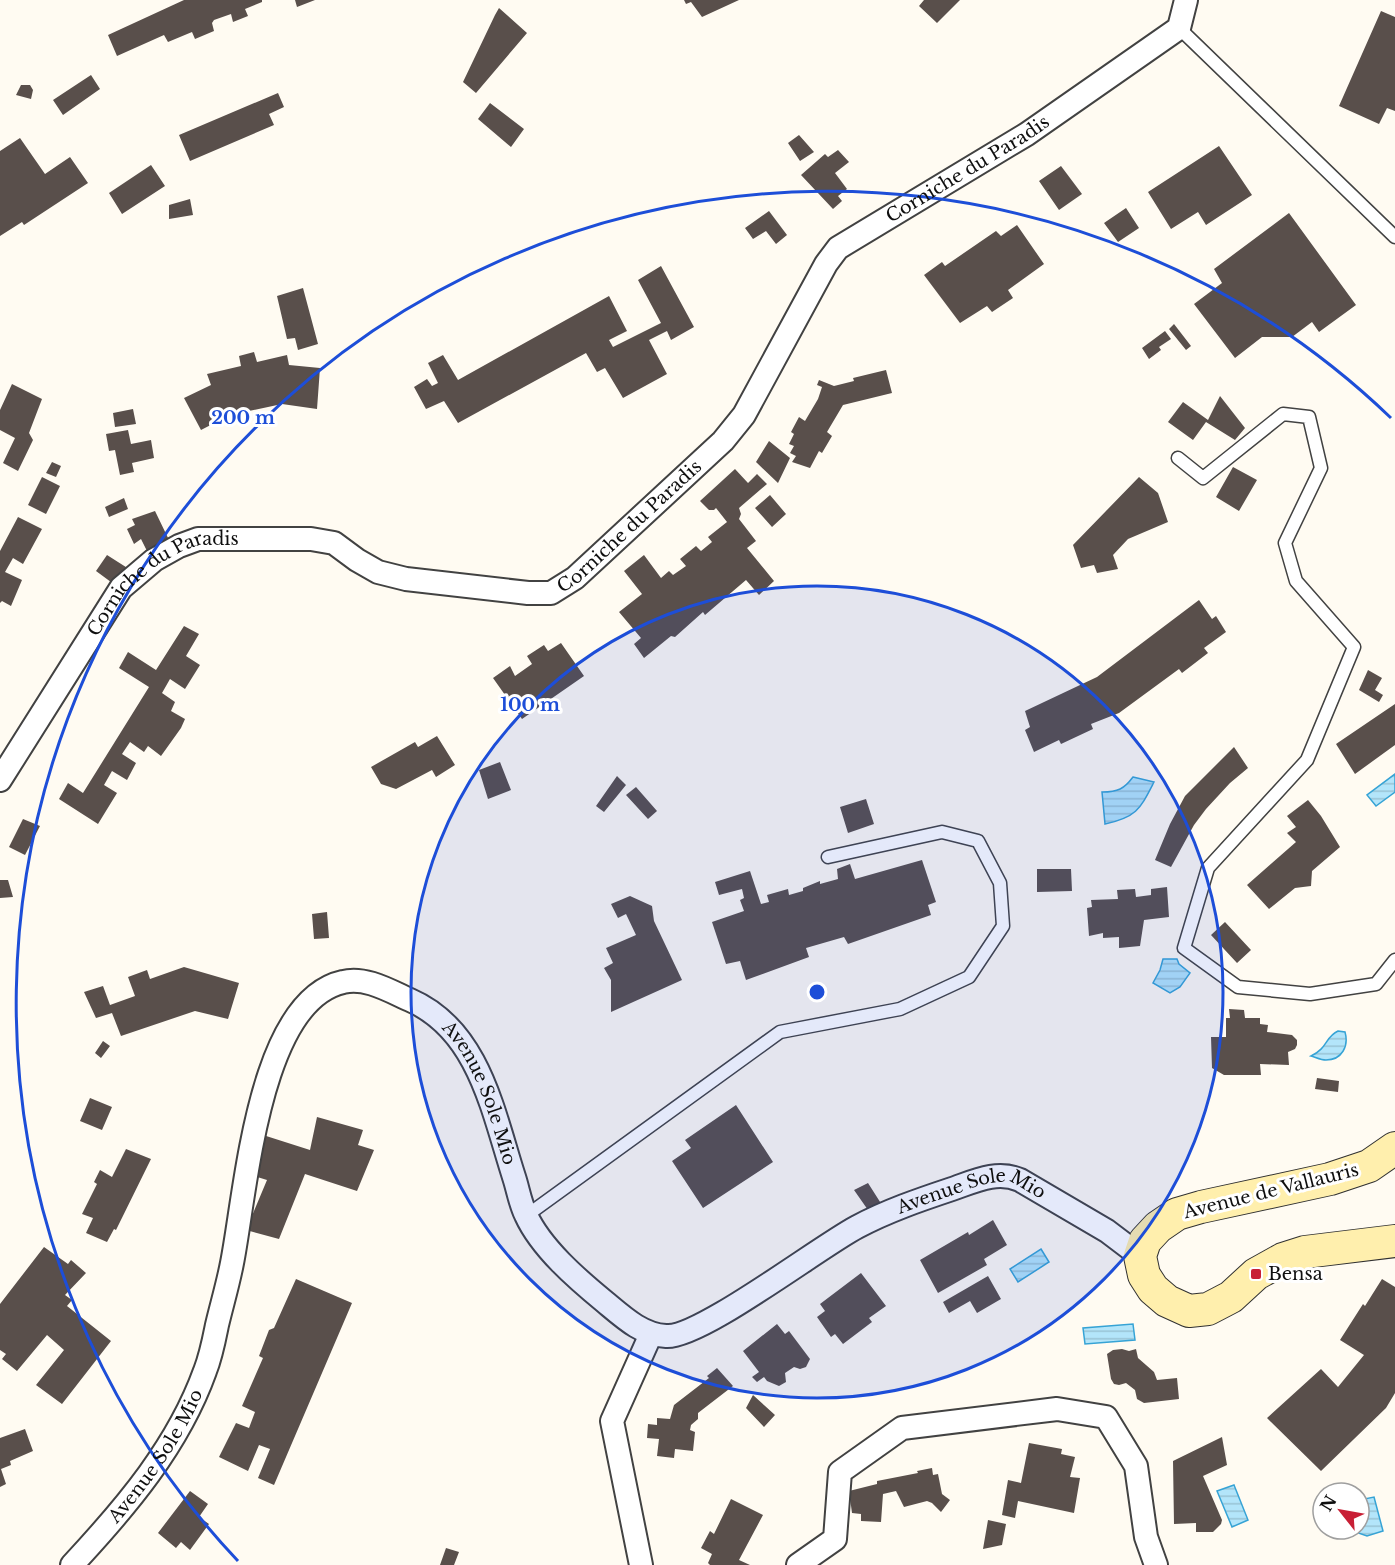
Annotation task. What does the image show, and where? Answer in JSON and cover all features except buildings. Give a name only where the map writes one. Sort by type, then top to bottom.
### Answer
[{"type":"main road","name":"Avenue de Vallauris","points":[[1140,1256],[1145,1242],[1158,1227],[1177,1214],[1330,1179],[1369,1166],[1395,1148]]},
{"type":"main road","points":[[1140,1256],[1144,1275],[1153,1289],[1167,1301],[1189,1311],[1208,1309],[1231,1297],[1256,1274],[1283,1259],[1305,1252],[1395,1241]]},
{"type":"street","points":[[1179,28],[1186,0]]},
{"type":"street","name":"Corniche du Paradis","points":[[0,780],[122,588],[154,560],[179,546],[198,539],[311,539],[334,543],[378,572],[406,579],[528,593],[551,593],[575,578],[723,441],[744,414],[826,264],[838,248],[1028,134],[1179,28]]},
{"type":"street","name":"Avenue Sole Mio","points":[[72,1565],[117,1517],[167,1449],[190,1410],[207,1366],[232,1267],[258,1110],[279,1045],[309,1000],[328,986],[345,981],[361,980],[414,1001],[444,1020],[464,1044],[484,1082],[526,1216],[552,1252],[575,1277],[626,1320],[651,1334],[670,1337],[687,1332],[727,1310],[852,1229],[890,1210],[985,1177],[1007,1174],[1020,1180],[1107,1232],[1140,1256]]},
{"type":"street","points":[[641,1565],[612,1421],[651,1334]]},
{"type":"street","points":[[798,1565],[835,1539],[840,1472],[902,1428],[1057,1409],[1106,1417],[1136,1466],[1146,1537],[1156,1565]]},
{"type":"lane","points":[[1179,28],[1395,237]]},
{"type":"lane","points":[[1178,458],[1203,478],[1283,414],[1309,417],[1321,468],[1285,543],[1296,581],[1354,647],[1306,760],[1208,868],[1184,948],[1238,987],[1310,994],[1376,984],[1395,960]]},
{"type":"lane","points":[[526,1216],[780,1032],[900,1009],[969,977],[1003,926],[1000,884],[978,841],[942,832],[828,857]]},
{"type":"water","points":[[1395,774],[1395,792],[1376,806],[1367,795]]},
{"type":"water","points":[[1133,777],[1154,782],[1141,805],[1131,815],[1105,824],[1102,792],[1120,789]]},
{"type":"water","points":[[1163,959],[1177,959],[1179,964],[1190,973],[1180,987],[1170,993],[1153,983]]},
{"type":"water","points":[[1338,1031],[1345,1032],[1346,1037],[1345,1047],[1340,1055],[1326,1060],[1311,1056],[1321,1050],[1331,1036]]},
{"type":"water","points":[[1041,1249],[1049,1262],[1018,1282],[1010,1269]]},
{"type":"water","points":[[1133,1324],[1135,1340],[1085,1344],[1083,1328]]},
{"type":"water","points":[[1234,1485],[1248,1520],[1232,1527],[1217,1491]]},
{"type":"water","points":[[1374,1497],[1383,1531],[1371,1535],[1371,1498]]},
{"type":"place","name":"Bensa","points":[[1256,1274]]}]
